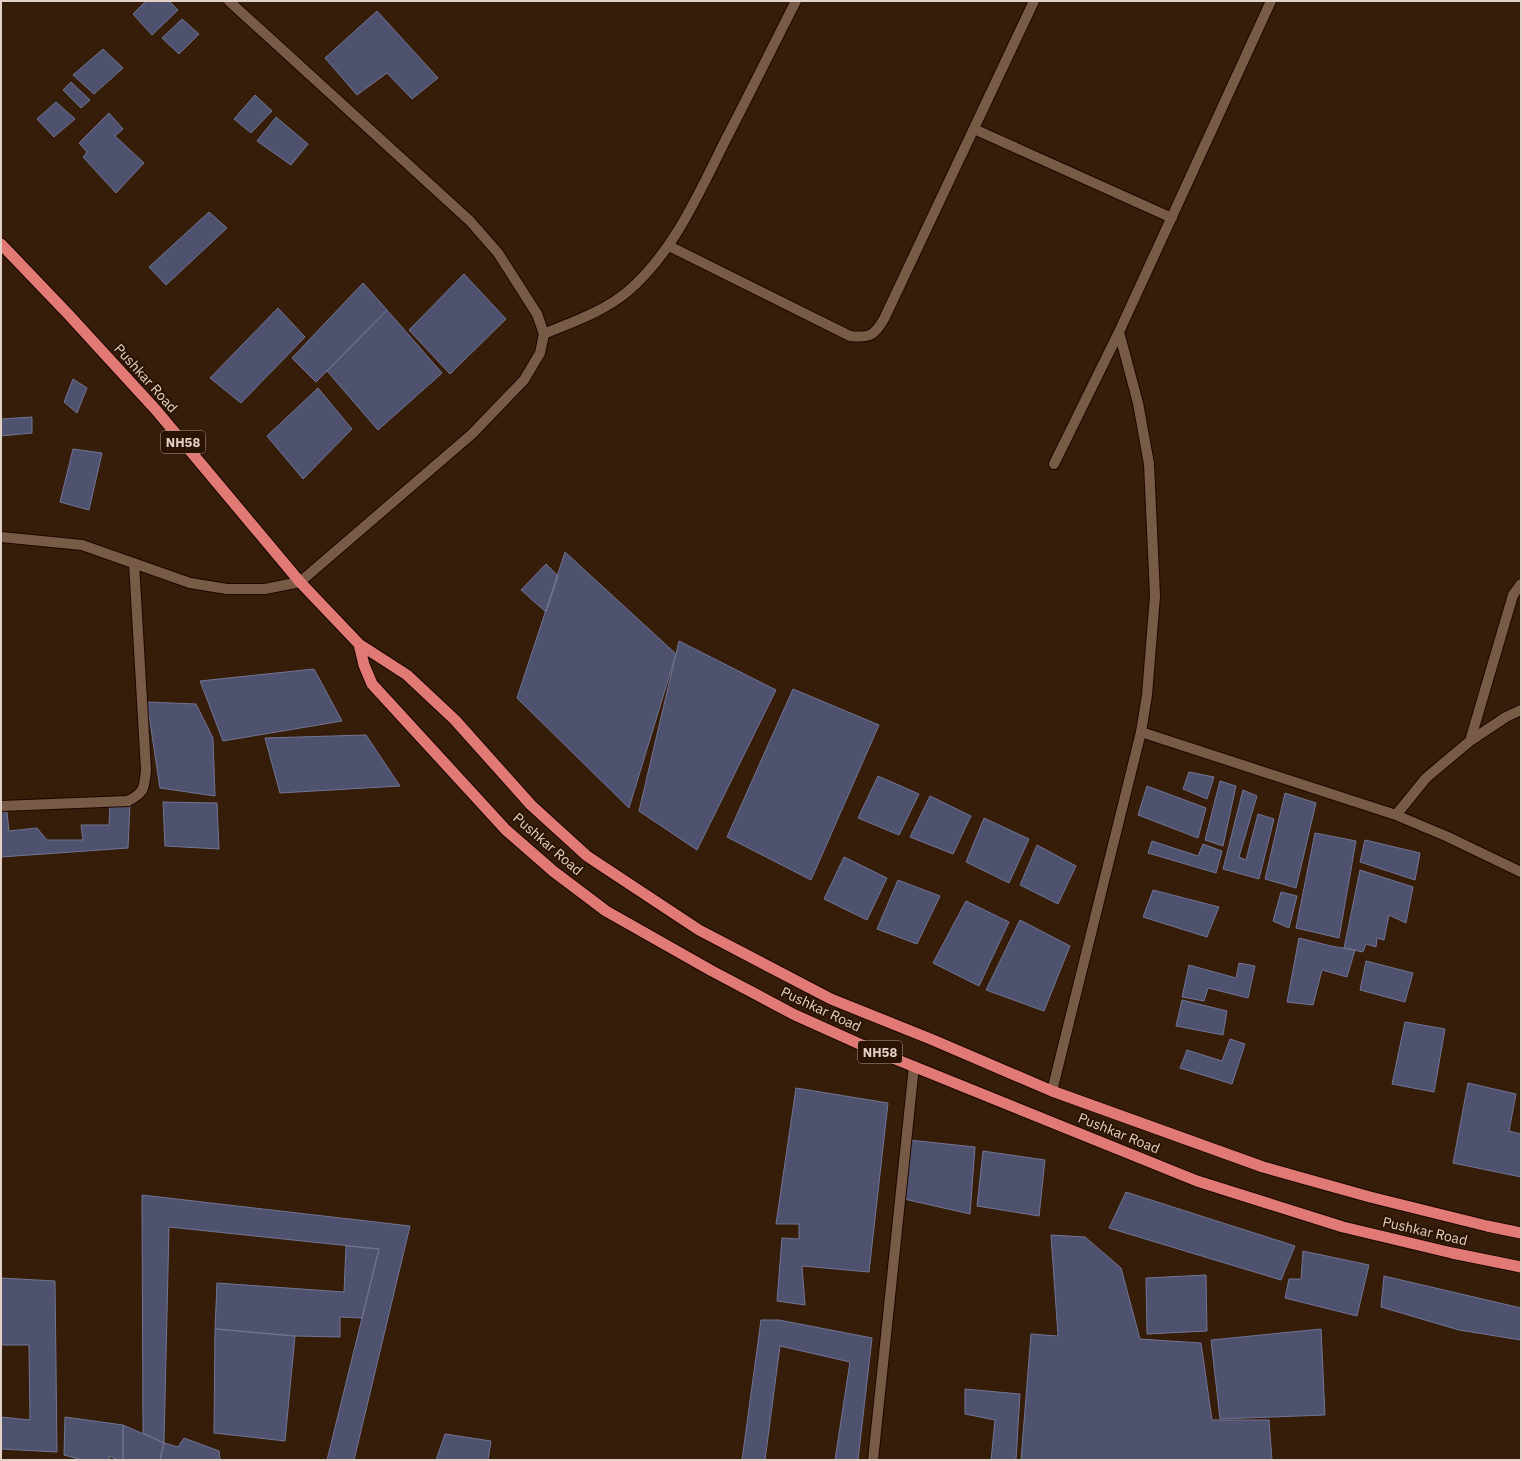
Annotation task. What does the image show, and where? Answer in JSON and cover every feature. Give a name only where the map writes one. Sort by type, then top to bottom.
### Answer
[{"type":"highway","name":"Pushkar Road","points":[[1,244],[156,410],[300,582],[359,644],[407,675],[455,720],[531,804],[587,856],[699,930],[831,999],[933,1040],[1052,1091],[1263,1167],[1370,1197],[1521,1233]]},
{"type":"highway","name":"Pushkar Road","points":[[359,644],[364,665],[372,684],[506,830],[553,871],[606,911],[712,971],[795,1015],[914,1066],[1197,1180],[1343,1227],[1521,1268]]},
{"type":"street","points":[[1,537],[82,545],[190,584],[227,589],[265,589],[300,582],[472,434],[524,380],[540,352],[544,334],[537,314],[498,253],[470,221],[242,15],[229,1]]},
{"type":"street","points":[[544,334],[604,309],[626,293],[649,272],[669,246],[704,182],[796,1]]},
{"type":"street","points":[[669,246],[850,336],[863,337],[876,332],[884,319],[1034,1]]},
{"type":"street","points":[[1054,464],[1119,332],[1271,1]]},
{"type":"street","points":[[974,129],[1172,218]]},
{"type":"street","points":[[1052,1091],[1141,732],[1147,695],[1155,596],[1149,464],[1138,403],[1119,332]]},
{"type":"street","points":[[1,806],[128,800],[139,796],[144,788],[146,770],[134,563]]},
{"type":"street","points":[[1470,741],[1513,595],[1521,584]]},
{"type":"street","points":[[1396,815],[1426,778],[1470,741],[1506,717],[1521,710]]},
{"type":"street","points":[[1141,732],[1396,815],[1448,837],[1521,872]]},
{"type":"street","points":[[873,1460],[914,1066]]},
{"type":"building","points":[[146,1],[169,1],[178,10],[152,35],[133,14]]},
{"type":"building","points":[[377,11],[438,78],[412,99],[387,73],[357,95],[325,58]]},
{"type":"building","points":[[182,19],[199,34],[179,54],[162,38]]},
{"type":"building","points":[[103,49],[123,68],[94,94],[73,75]]},
{"type":"building","points":[[71,82],[90,100],[81,108],[63,90]]},
{"type":"building","points":[[255,95],[272,111],[251,133],[234,119]]},
{"type":"building","points":[[56,102],[75,119],[54,137],[37,119]]},
{"type":"building","points":[[109,113],[123,129],[115,136],[144,163],[116,193],[83,157],[87,152],[79,143]]},
{"type":"building","points":[[276,117],[308,144],[291,165],[257,141]]},
{"type":"building","points":[[209,212],[227,228],[166,285],[149,267]]},
{"type":"building","points":[[464,274],[506,319],[450,374],[409,330]]},
{"type":"building","points":[[363,283],[387,310],[316,382],[292,358]]},
{"type":"building","points":[[278,308],[305,337],[241,403],[210,378]]},
{"type":"building","points":[[387,310],[442,373],[378,430],[327,371]]},
{"type":"building","points":[[73,379],[87,388],[77,413],[64,402]]},
{"type":"building","points":[[318,388],[352,429],[303,479],[267,436]]},
{"type":"building","points":[[32,417],[32,433],[1,436],[1,419]]},
{"type":"building","points":[[73,449],[102,453],[89,510],[60,502]]},
{"type":"building","points":[[565,552],[676,654],[629,808],[517,698]]},
{"type":"building","points":[[546,564],[558,576],[546,612],[521,590]]},
{"type":"building","points":[[679,641],[776,690],[697,850],[639,811]]},
{"type":"building","points":[[314,669],[342,721],[223,741],[200,681]]},
{"type":"building","points":[[793,689],[879,725],[811,880],[727,837]]},
{"type":"building","points":[[147,702],[196,704],[213,738],[215,796],[160,788]]},
{"type":"building","points":[[366,735],[400,786],[280,793],[265,738]]},
{"type":"building","points":[[1189,772],[1214,777],[1207,799],[1183,789]]},
{"type":"building","points":[[878,776],[919,794],[899,835],[858,818]]},
{"type":"building","points":[[1220,781],[1236,786],[1223,846],[1205,840]]},
{"type":"building","points":[[1147,786],[1206,808],[1198,838],[1138,815]]},
{"type":"building","points":[[1243,790],[1257,796],[1239,857],[1246,860],[1258,814],[1274,819],[1259,879],[1223,869]]},
{"type":"building","points":[[1285,793],[1316,803],[1296,888],[1265,879]]},
{"type":"building","points":[[930,796],[971,816],[953,854],[910,837]]},
{"type":"building","points":[[163,802],[217,803],[219,849],[165,846]]},
{"type":"building","points":[[130,803],[128,848],[1,857],[1,811],[7,812],[9,831],[37,828],[47,840],[83,840],[81,825],[109,825],[110,804]]},
{"type":"building","points":[[984,818],[1029,839],[1009,883],[966,862]]},
{"type":"building","points":[[1315,833],[1356,841],[1339,938],[1296,928]]},
{"type":"building","points":[[1365,840],[1420,853],[1415,880],[1360,862]]},
{"type":"building","points":[[1152,841],[1198,856],[1203,844],[1222,851],[1216,873],[1148,853]]},
{"type":"building","points":[[1037,845],[1076,866],[1058,904],[1020,885]]},
{"type":"building","points":[[844,857],[887,878],[867,920],[824,899]]},
{"type":"building","points":[[1360,870],[1413,887],[1406,923],[1389,915],[1384,940],[1377,938],[1376,947],[1366,944],[1363,952],[1344,948]]},
{"type":"building","points":[[898,880],[940,896],[917,944],[877,929]]},
{"type":"building","points":[[1153,890],[1219,907],[1207,937],[1143,917]]},
{"type":"building","points":[[1281,892],[1297,896],[1289,928],[1273,921]]},
{"type":"building","points":[[966,901],[1009,922],[979,986],[933,963]]},
{"type":"building","points":[[1020,920],[1070,946],[1044,1011],[986,990]]},
{"type":"building","points":[[1299,938],[1355,950],[1347,977],[1322,970],[1313,1005],[1287,1002]]},
{"type":"building","points":[[1366,961],[1413,973],[1405,1002],[1360,990]]},
{"type":"building","points":[[1239,963],[1255,966],[1248,998],[1208,988],[1204,1001],[1182,997],[1189,965],[1236,978]]},
{"type":"building","points":[[1182,1000],[1227,1011],[1223,1035],[1176,1026]]},
{"type":"building","points":[[1405,1022],[1445,1029],[1434,1092],[1392,1084]]},
{"type":"building","points":[[1230,1039],[1245,1044],[1232,1084],[1180,1068],[1187,1050],[1222,1061]]},
{"type":"building","points":[[1468,1083],[1516,1094],[1509,1131],[1521,1134],[1521,1177],[1453,1163]]},
{"type":"building","points":[[796,1088],[888,1103],[869,1272],[802,1266],[805,1305],[777,1301],[782,1238],[799,1239],[799,1224],[776,1224]]},
{"type":"building","points":[[909,1140],[975,1147],[970,1214],[904,1199]]},
{"type":"building","points":[[983,1151],[1045,1160],[1039,1216],[977,1206]]},
{"type":"building","points":[[1126,1192],[1295,1246],[1281,1280],[1109,1228]]},
{"type":"building","points":[[142,1195],[410,1226],[354,1460],[327,1460],[379,1249],[169,1227],[164,1443],[143,1433]]},
{"type":"building","points":[[1051,1235],[1085,1237],[1121,1268],[1140,1339],[1201,1343],[1212,1420],[1269,1420],[1272,1460],[1021,1460],[1031,1334],[1058,1336]]},
{"type":"building","points":[[346,1246],[379,1249],[362,1318],[340,1317],[340,1337],[295,1336],[215,1329],[217,1283],[344,1292]]},
{"type":"building","points":[[1303,1251],[1369,1265],[1357,1316],[1285,1298],[1289,1279],[1301,1279]]},
{"type":"building","points":[[1206,1275],[1207,1331],[1147,1334],[1146,1278]]},
{"type":"building","points":[[1384,1276],[1521,1308],[1521,1340],[1459,1330],[1381,1307]]},
{"type":"building","points":[[1,1278],[55,1281],[57,1452],[1,1449],[1,1417],[30,1420],[29,1345],[1,1345]]},
{"type":"building","points":[[761,1320],[779,1320],[872,1338],[858,1460],[835,1460],[850,1362],[780,1346],[765,1460],[742,1460]]},
{"type":"building","points":[[215,1329],[295,1336],[285,1441],[214,1433]]},
{"type":"building","points":[[1321,1329],[1325,1415],[1220,1419],[1211,1340]]},
{"type":"building","points":[[965,1389],[1020,1394],[1016,1460],[991,1460],[995,1420],[965,1414]]},
{"type":"building","points":[[65,1417],[123,1425],[123,1460],[118,1460],[109,1456],[110,1460],[82,1460],[64,1455]]},
{"type":"building","points":[[123,1425],[164,1443],[160,1460],[123,1460]]},
{"type":"building","points":[[445,1434],[491,1441],[488,1460],[436,1460]]},
{"type":"building","points":[[184,1438],[219,1451],[220,1460],[160,1460],[164,1443],[178,1447]]}]
